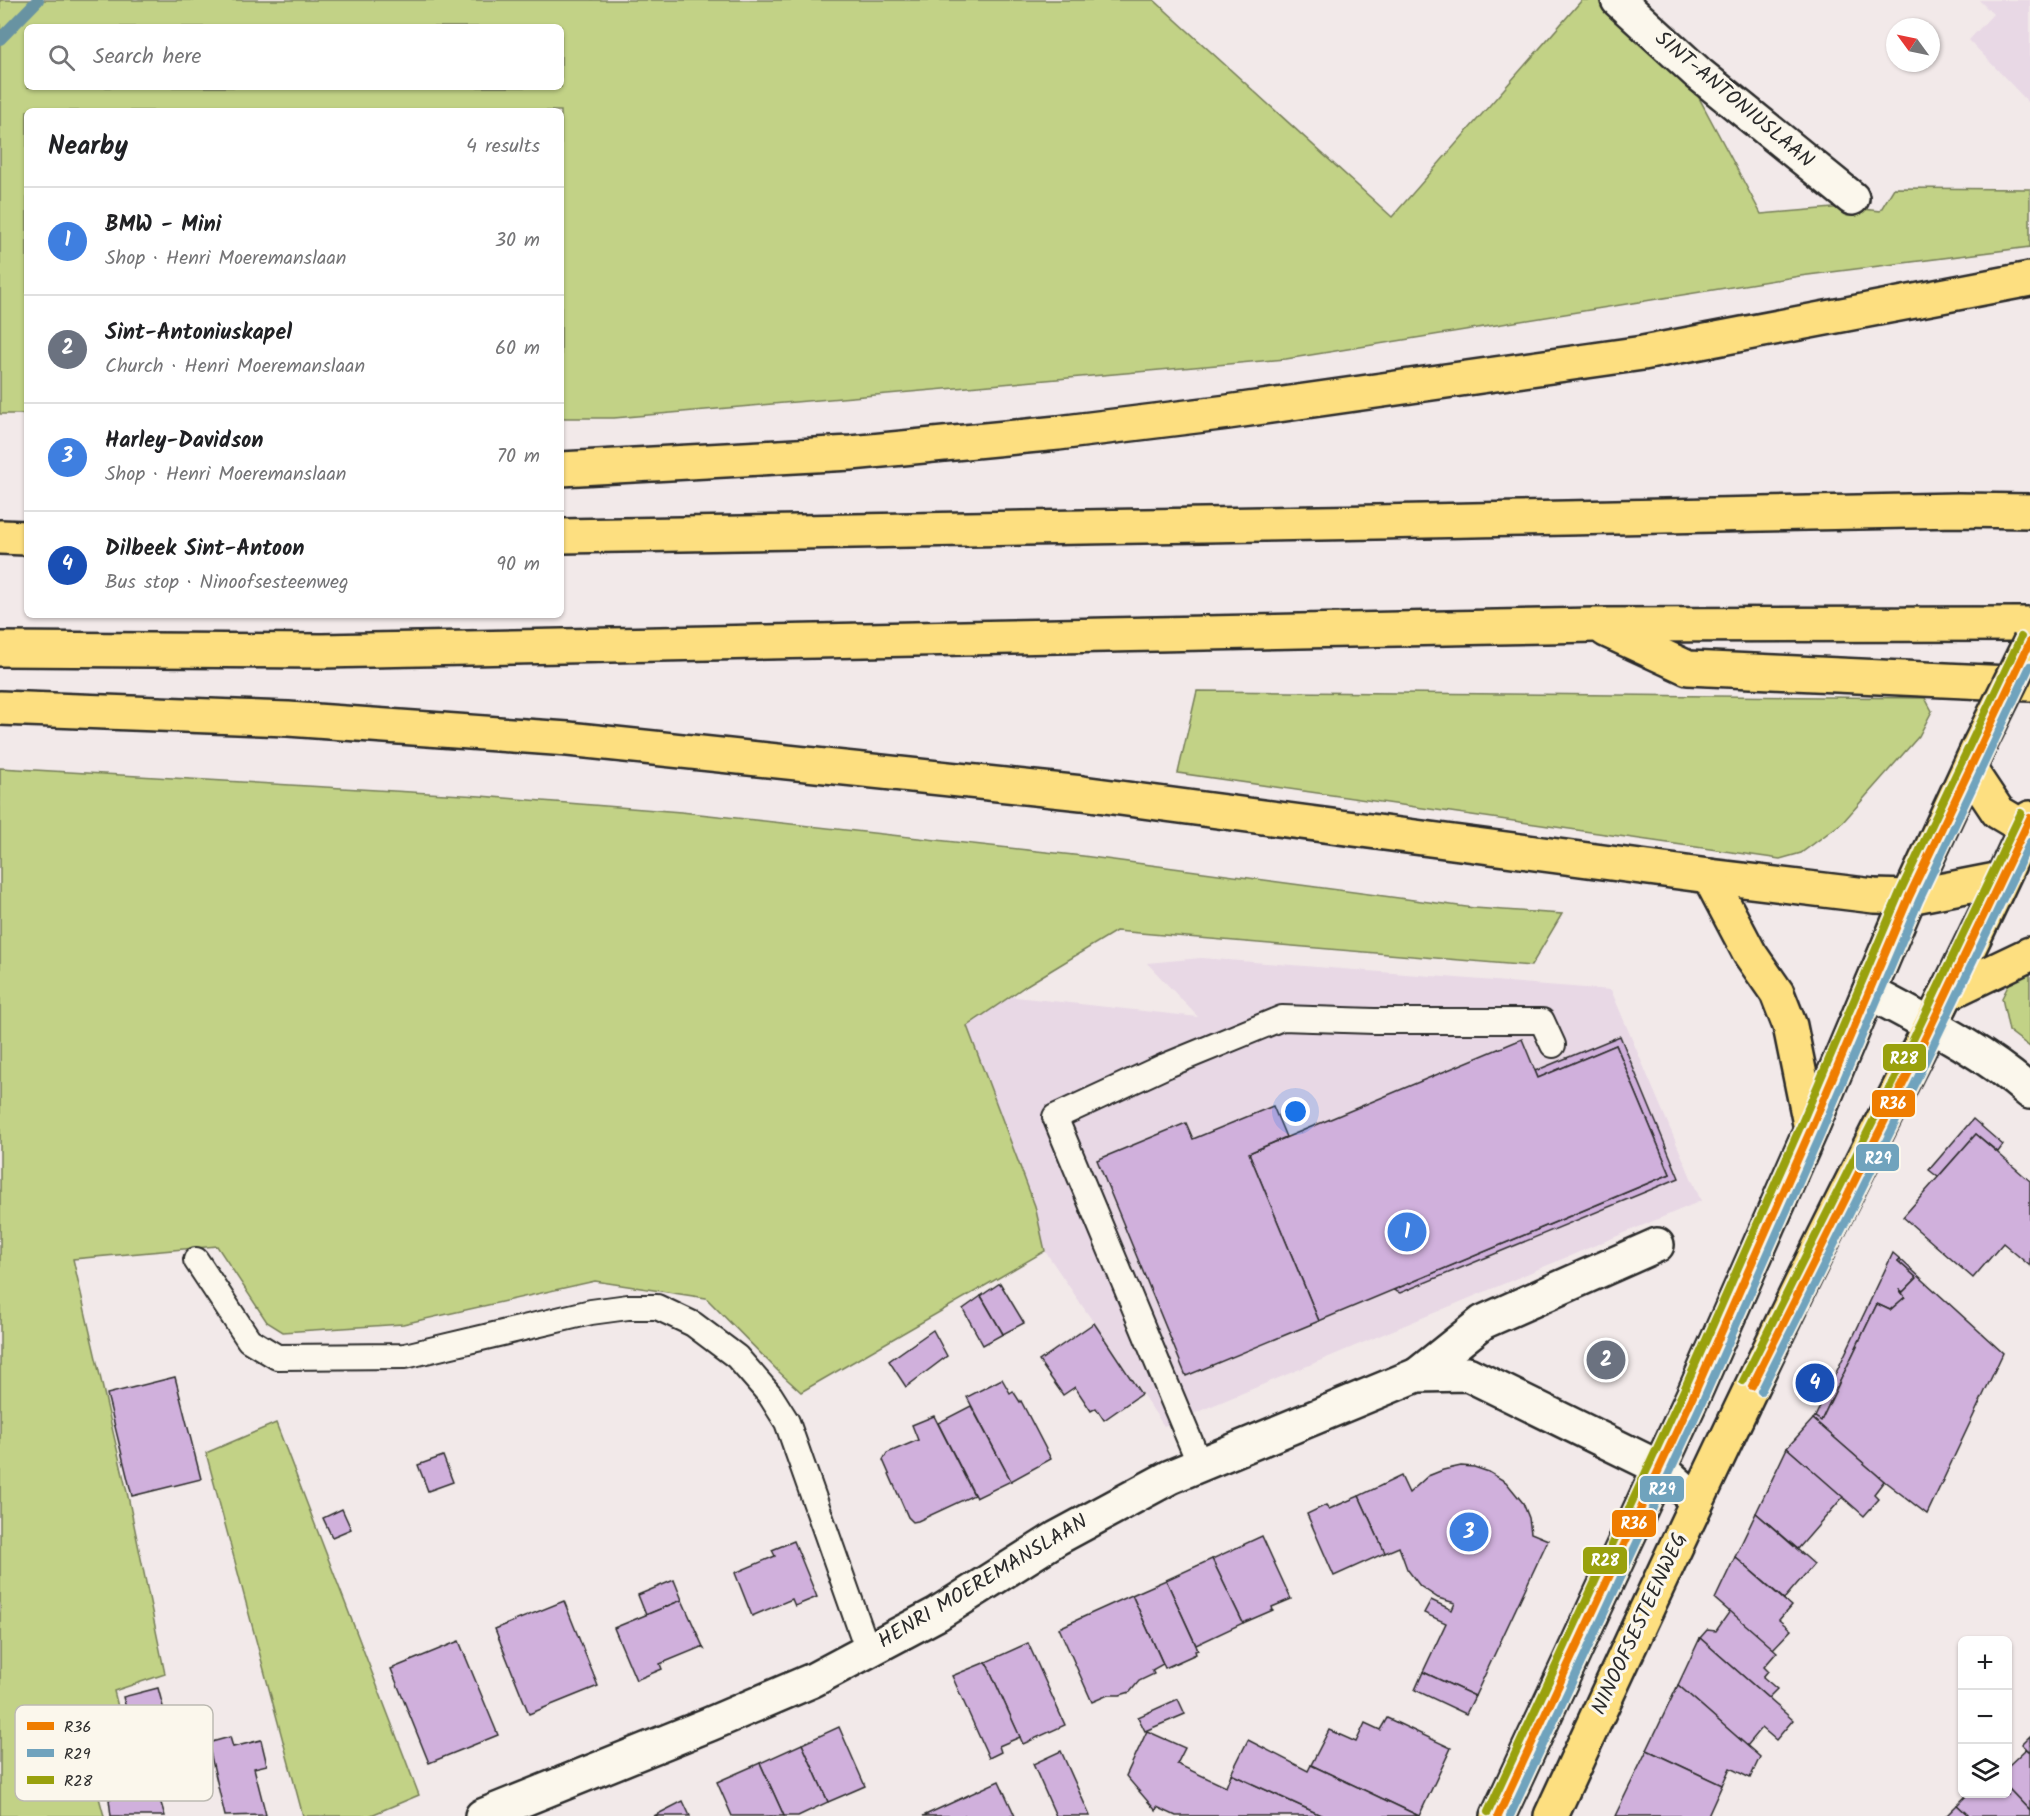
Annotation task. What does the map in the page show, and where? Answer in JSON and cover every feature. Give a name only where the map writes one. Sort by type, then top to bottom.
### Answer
[{"type":"main road","points":[[564,469],[851,453],[1059,433],[1228,412],[1643,353],[2030,279]]},
{"type":"main road","points":[[564,536],[2030,511]]},
{"type":"main road","points":[[0,537],[24,538]]},
{"type":"main road","points":[[0,649],[346,651],[1596,626],[2030,624]]},
{"type":"main road","points":[[1596,626],[1688,669],[2030,684]]},
{"type":"main road","points":[[1498,1816],[1660,1468],[1811,1129],[1909,897],[2030,642]]},
{"type":"main road","points":[[0,708],[288,719],[568,739],[1082,793],[1874,896],[1909,897],[2001,879]]},
{"type":"main road","points":[[1974,758],[1998,812],[2028,826]]},
{"type":"main road","name":"NINOOFSESTEENWEG","points":[[1551,1816],[1697,1501],[2028,826]]},
{"type":"main road","points":[[1709,876],[1750,954],[1777,993],[1790,1026],[1811,1129]]},
{"type":"main road","points":[[1946,994],[2030,954]]},
{"type":"street","name":"SINT-ANTONIUSLAAN","points":[[1618,0],[1699,74],[1852,198]]},
{"type":"street","points":[[1869,992],[1964,1043],[2008,1073],[2030,1092]]},
{"type":"street","name":"HENRI MOEREMANSLAAN","points":[[482,1816],[813,1680],[937,1614],[1057,1538],[1150,1488],[1200,1464],[1417,1375],[1483,1322],[1657,1245]]},
{"type":"street","name":"HENRI MOEREMANSLAAN","points":[[1417,1375],[1468,1374],[1660,1468],[1697,1501]]},
{"type":"lane","points":[[1200,1464],[1055,1117],[1165,1066],[1282,1018],[1374,1021],[1542,1021],[1553,1045]]},
{"type":"lane","points":[[196,1260],[249,1340],[277,1357],[405,1356],[591,1312],[628,1307],[657,1307],[693,1324],[737,1357],[770,1395],[787,1422],[868,1651]]},
{"type":"shaded area","points":[[1979,0],[2030,0],[2030,104],[1969,40],[1993,14]]},
{"type":"shaded area","points":[[1201,958],[1611,990],[1701,1201],[1164,1426],[1045,1251],[1018,1190],[942,989],[1198,1017],[1147,963]]},
{"type":"green space","points":[[0,0],[1154,0],[1392,217],[1582,0],[1599,0],[1690,81],[1761,214],[1845,207],[1880,211],[1894,188],[2030,189],[2030,247],[1800,276],[1286,359],[614,418],[564,418],[564,108],[24,108],[24,414],[0,414]]},
{"type":"green space","points":[[1197,691],[1925,698],[1932,711],[1919,736],[1843,822],[1801,853],[1780,859],[1178,773]]},
{"type":"green space","points":[[0,768],[480,796],[681,812],[1083,856],[1474,908],[1562,914],[1531,966],[1116,931],[1027,985],[967,1026],[1035,1206],[1045,1251],[801,1392],[706,1298],[595,1281],[403,1324],[283,1332],[267,1322],[217,1246],[73,1259],[129,1501],[165,1674],[114,1691],[118,1705],[15,1705],[15,1801],[100,1801],[104,1816],[0,1816]]},
{"type":"green space","points":[[2030,942],[2030,1047],[2009,1031],[2002,998]]},
{"type":"green space","points":[[276,1423],[419,1795],[369,1816],[303,1816],[206,1453]]},
{"type":"building","points":[[1620,1036],[1679,1178],[1400,1293],[1393,1290],[1670,1174],[1616,1045],[1538,1078],[1535,1071]]},
{"type":"building","points":[[1522,1039],[1538,1078],[1616,1045],[1670,1174],[1319,1321],[1249,1153]]},
{"type":"building","points":[[1273,1106],[1286,1137],[1249,1153],[1319,1321],[1186,1376],[1097,1160],[1186,1123],[1193,1139]]},
{"type":"building","points":[[1973,1119],[2003,1145],[1998,1152],[1976,1134],[1938,1177],[1929,1170]]},
{"type":"building","points":[[1976,1134],[2030,1181],[2030,1266],[2003,1243],[1973,1278],[1903,1217]]},
{"type":"building","points":[[1893,1253],[1900,1259],[1898,1261],[1917,1278],[1903,1292],[1899,1289],[1905,1297],[1890,1310],[1877,1304],[1821,1421],[1815,1417]]},
{"type":"building","points":[[1900,1259],[2003,1353],[1927,1514],[1884,1481],[1813,1419],[1815,1417],[1821,1421],[1877,1304],[1890,1310],[1905,1297],[1899,1289],[1903,1292],[1917,1278],[1898,1261]]},
{"type":"building","points":[[1000,1283],[1024,1323],[1003,1334],[981,1296]]},
{"type":"building","points":[[981,1296],[1003,1334],[983,1345],[963,1309]]},
{"type":"building","points":[[1094,1323],[1141,1394],[1104,1420],[1096,1408],[1091,1411],[1075,1387],[1063,1395],[1039,1361]]},
{"type":"building","points":[[933,1330],[947,1356],[906,1387],[889,1361]]},
{"type":"building","points":[[175,1377],[201,1479],[132,1496],[107,1394]]},
{"type":"building","points":[[1002,1379],[1010,1393],[1013,1391],[1021,1401],[1051,1459],[1011,1481],[967,1397]]},
{"type":"building","points":[[971,1406],[1011,1481],[976,1498],[938,1423]]},
{"type":"building","points":[[934,1416],[974,1495],[913,1522],[908,1517],[883,1460],[887,1453],[918,1440],[912,1425]]},
{"type":"building","points":[[1813,1419],[1884,1481],[1874,1494],[1879,1499],[1864,1516],[1787,1448]]},
{"type":"building","points":[[1787,1448],[1843,1497],[1798,1549],[1756,1513]]},
{"type":"building","points":[[443,1456],[453,1482],[428,1491],[418,1465]]},
{"type":"building","points":[[1461,1466],[1489,1472],[1506,1482],[1523,1503],[1529,1518],[1531,1533],[1548,1540],[1475,1696],[1423,1672],[1446,1623],[1424,1613],[1431,1600],[1452,1610],[1455,1603],[1438,1598],[1420,1586],[1407,1569],[1399,1547],[1385,1553],[1359,1496],[1401,1476],[1409,1493],[1428,1476]]},
{"type":"building","points":[[1359,1496],[1385,1553],[1334,1576],[1307,1514],[1326,1505],[1329,1509]]},
{"type":"building","points":[[342,1509],[351,1529],[332,1537],[323,1518]]},
{"type":"building","points":[[1756,1513],[1814,1564],[1784,1599],[1735,1557]]},
{"type":"building","points":[[1262,1536],[1291,1599],[1243,1623],[1212,1559]]},
{"type":"building","points":[[794,1541],[817,1597],[795,1606],[792,1599],[752,1616],[735,1573],[775,1556],[772,1550]]},
{"type":"building","points":[[1735,1557],[1791,1606],[1779,1620],[1791,1630],[1773,1649],[1715,1599]]},
{"type":"building","points":[[1212,1559],[1243,1623],[1196,1645],[1166,1580]]},
{"type":"building","points":[[674,1580],[682,1600],[646,1615],[638,1595]]},
{"type":"building","points":[[1166,1580],[1198,1650],[1195,1651],[1196,1654],[1165,1668],[1132,1595]]},
{"type":"building","points":[[1132,1595],[1163,1664],[1152,1670],[1154,1674],[1139,1681],[1130,1692],[1108,1695],[1092,1702],[1059,1628]]},
{"type":"building","points":[[682,1600],[704,1649],[701,1647],[660,1664],[662,1669],[636,1680],[614,1628]]},
{"type":"building","points":[[564,1601],[598,1686],[529,1714],[495,1629]]},
{"type":"building","points":[[1730,1611],[1777,1652],[1764,1667],[1768,1671],[1763,1677],[1777,1689],[1768,1698],[1700,1638],[1707,1630],[1716,1631]]},
{"type":"building","points":[[1700,1638],[1793,1720],[1776,1740],[1762,1728],[1747,1746],[1678,1685]]},
{"type":"building","points":[[459,1641],[498,1735],[429,1763],[391,1669]]},
{"type":"building","points":[[1028,1643],[1065,1725],[1023,1744],[986,1662]]},
{"type":"building","points":[[986,1662],[1020,1737],[999,1746],[1001,1752],[989,1758],[952,1676]]},
{"type":"building","points":[[1423,1672],[1475,1696],[1466,1714],[1415,1690]]},
{"type":"building","points":[[1678,1685],[1760,1757],[1750,1778],[1730,1768],[1722,1785],[1647,1750]]},
{"type":"building","points":[[158,1688],[163,1705],[125,1705],[123,1697]]},
{"type":"building","points":[[1178,1699],[1185,1714],[1145,1731],[1138,1717]]},
{"type":"building","points":[[1387,1718],[1451,1748],[1419,1816],[1311,1765],[1329,1730],[1356,1742],[1365,1723],[1380,1730]]},
{"type":"building","points":[[839,1727],[865,1786],[828,1802],[802,1744]]},
{"type":"building","points":[[1147,1731],[1185,1748],[1177,1764],[1226,1787],[1231,1774],[1323,1816],[1176,1816],[1157,1807],[1156,1811],[1126,1776]]},
{"type":"building","points":[[2030,1736],[2030,1752],[2022,1744]]},
{"type":"building","points":[[230,1737],[233,1747],[261,1740],[267,1765],[254,1768],[266,1815],[225,1816],[213,1764],[213,1742]]},
{"type":"building","points":[[1248,1740],[1308,1771],[1311,1765],[1419,1816],[1323,1816],[1231,1774]]},
{"type":"building","points":[[802,1744],[828,1802],[798,1816],[784,1816],[760,1763]]},
{"type":"building","points":[[2026,1749],[2030,1752],[2030,1811],[2012,1792],[2012,1762]]},
{"type":"building","points":[[1647,1750],[1722,1785],[1708,1816],[1615,1816]]},
{"type":"building","points":[[1061,1751],[1090,1816],[1056,1816],[1033,1764]]},
{"type":"building","points":[[760,1763],[784,1816],[732,1816],[717,1782]]},
{"type":"building","points":[[999,1781],[1015,1816],[923,1816]]},
{"type":"building","points":[[2012,1792],[2030,1811],[2030,1816],[1969,1816],[1957,1805],[1964,1798],[2012,1798]]},
{"type":"building","points":[[109,1801],[160,1801],[165,1816],[111,1816]]},
{"type":"building","points":[[683,1801],[690,1816],[654,1816]]},
{"type":"building","points":[[1957,1805],[1969,1816],[1946,1816]]},
{"type":"waterway","points":[[0,39],[38,0]]},
{"type":"transit line","name":"R28","points":[[1488,1812],[1684,1390],[1801,1125],[1900,892],[2021,637]]},
{"type":"transit line","name":"R36","points":[[1498,1816],[1694,1394],[1811,1129],[1909,897],[2030,642]]},
{"type":"transit line","name":"R29","points":[[1510,1816],[1704,1398],[1821,1133],[1919,901],[2030,666]]},
{"type":"transit line","name":"R28","points":[[1743,1381],[1900,1067],[2021,813]]},
{"type":"transit line","name":"R36","points":[[1752,1386],[1909,1072],[2030,818]]},
{"type":"transit line","name":"R29","points":[[1761,1391],[1918,1077],[2030,842]]},
{"type":"place","name":"BMW - Mini","points":[[1407,1232]]},
{"type":"place","name":"Sint-Antoniuskapel","points":[[1606,1360]]},
{"type":"place","name":"Dilbeek Sint-Antoon","points":[[1815,1383]]},
{"type":"place","name":"Harley-Davidson","points":[[1469,1532]]}]
